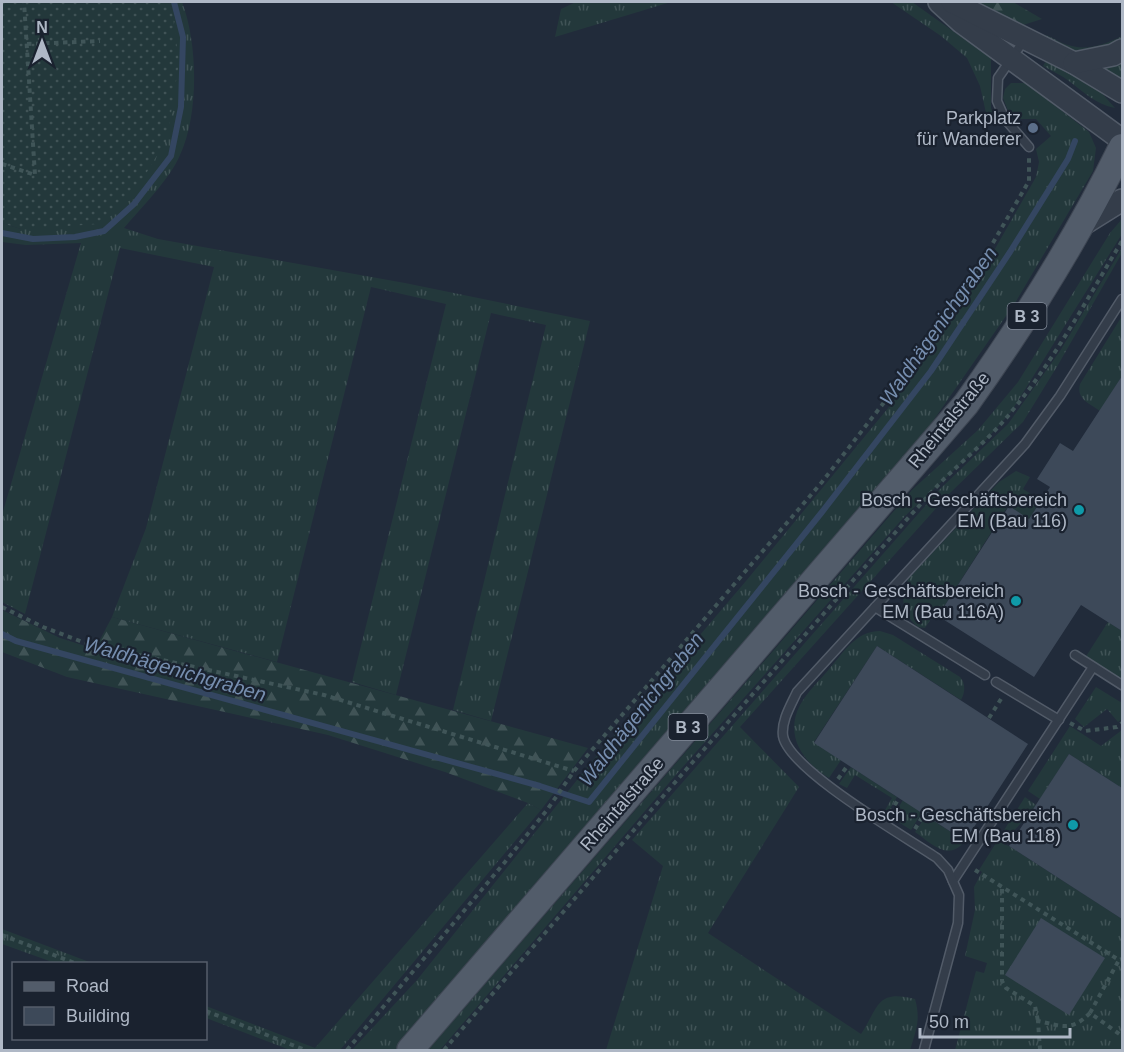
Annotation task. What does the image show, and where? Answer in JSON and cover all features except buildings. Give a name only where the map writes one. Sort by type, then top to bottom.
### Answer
[{"type":"main road","name":"Rheintalstraße","points":[[410,1050],[966,404],[1053,276],[1122,147]]},
{"type":"street","points":[[939,2],[961,22],[1122,140]]},
{"type":"street","points":[[952,2],[1074,63],[1122,92]]},
{"type":"street","points":[[1074,63],[1113,55],[1122,50]]},
{"type":"street","points":[[1082,225],[1122,200]]},
{"type":"lane","points":[[1025,39],[998,78],[997,101],[1005,119],[1029,147]]},
{"type":"lane","points":[[924,1050],[958,923],[959,896],[953,881],[948,870],[937,858],[817,778],[794,758],[783,736],[786,715],[797,692],[1025,444],[1060,396],[1122,299]]},
{"type":"lane","points":[[875,607],[985,675]]},
{"type":"lane","points":[[1074,656],[1122,685]]},
{"type":"lane","points":[[953,881],[1094,667]]},
{"type":"lane","points":[[996,682],[1060,718]]},
{"type":"path","points":[[2,164],[35,175],[24,2]]},
{"type":"path","points":[[27,44],[100,41]]},
{"type":"path","points":[[347,1050],[377,1017],[548,810],[574,771],[822,482],[932,341],[1029,181],[1029,147]]},
{"type":"path","points":[[444,1050],[684,772],[909,517],[1011,412],[1041,373],[1069,330],[1122,241]]},
{"type":"path","points":[[2,607],[43,627],[88,644],[324,695],[574,771]]},
{"type":"path","points":[[989,718],[1008,688]]},
{"type":"path","points":[[1060,718],[1085,731],[1117,728],[1122,723]]},
{"type":"path","points":[[965,863],[1002,889],[1121,960],[1090,1014],[1079,1024],[1065,1026],[1038,1021]]},
{"type":"path","points":[[1002,889],[1002,981],[1006,988],[1035,1006],[1040,1050]]},
{"type":"path","points":[[2,935],[74,962]]},
{"type":"path","points":[[207,1011],[305,1050]]},
{"type":"path","points":[[1090,1014],[1122,1036]]},
{"type":"green space","points":[[2,2],[169,2],[179,62],[167,139],[142,180],[99,224],[21,229],[2,223]]},
{"type":"green space","points":[[169,2],[182,2],[191,38],[194,79],[191,120],[180,155],[169,174],[124,228],[158,239],[405,283],[590,321],[491,721],[453,710],[546,325],[491,313],[396,695],[352,682],[446,304],[371,287],[277,662],[112,617],[146,528],[214,267],[120,248],[25,614],[2,602],[2,515],[81,243],[26,245],[2,242],[2,223],[21,229],[172,10]]},
{"type":"green space","points":[[576,2],[671,2],[555,37],[561,9]]},
{"type":"green space","points":[[891,2],[912,2],[991,58],[991,108],[996,123],[986,113],[980,86],[967,58],[941,36]]},
{"type":"green space","points":[[967,2],[1013,2],[1042,19],[1023,25],[1007,23]]},
{"type":"green space","points":[[1040,34],[1078,47],[1100,45],[1122,36],[1122,43],[1073,55],[1033,37]]},
{"type":"green space","points":[[1047,59],[1099,90],[1115,108],[1096,101],[1066,79],[1043,66]]},
{"type":"green space","points":[[1122,59],[1122,79],[1102,68]]},
{"type":"green space","points":[[1011,83],[1026,83],[1089,132],[1096,148],[1093,171],[1015,303],[926,431],[418,1025],[395,1050],[352,1050],[417,980],[589,765],[746,581],[893,402],[967,298],[1036,177],[1039,162],[1036,149],[1051,136],[1036,119],[1016,119],[1009,113],[1003,98],[1005,89]]},
{"type":"green space","points":[[1122,219],[1122,234],[1011,412],[985,441],[905,516],[681,769],[440,1050],[428,1050],[913,489],[978,430],[1018,382],[1110,233]]},
{"type":"green space","points":[[1122,248],[1122,253],[1023,422],[948,495],[740,727],[799,787],[708,933],[861,1034],[876,1008],[886,999],[893,996],[915,999],[918,1019],[910,1050],[606,1050],[663,866],[632,840],[940,489],[1008,424],[1060,351]]},
{"type":"green space","points":[[1122,316],[1122,376],[1100,411],[1082,397],[1080,384]]},
{"type":"green space","points":[[1016,471],[1030,477],[1023,489],[1041,500],[1029,519],[1008,506],[938,616],[934,614],[925,628],[918,627],[905,611],[903,598],[909,578],[999,482]]},
{"type":"green space","points":[[2,610],[60,638],[95,649],[112,617],[588,748],[541,810],[445,772],[328,735],[67,677],[2,652]]},
{"type":"green space","points":[[1108,622],[1122,631],[1122,681],[1085,658]]},
{"type":"green space","points":[[880,631],[893,635],[960,677],[964,685],[961,700],[877,646],[814,742],[841,760],[829,778],[811,764],[799,747],[795,738],[796,716],[807,695],[851,643],[864,635]]},
{"type":"green space","points":[[1096,687],[1122,703],[1122,719],[1118,722],[1107,709],[1084,727],[1075,719]]},
{"type":"green space","points":[[1070,726],[1101,746],[1122,730],[1122,788],[1069,754],[1040,799],[1028,791]]},
{"type":"green space","points":[[851,767],[897,797],[887,814],[884,812],[892,798],[855,775],[847,788],[839,784]]},
{"type":"green space","points":[[1025,797],[1036,805],[1003,844],[1122,919],[1122,1050],[955,1050],[976,971],[984,973],[987,963],[965,956],[975,910],[974,887],[982,872],[979,870]]},
{"type":"green space","points":[[903,800],[922,812],[911,830],[892,818]]},
{"type":"green space","points":[[528,803],[541,810],[340,1050],[290,1050],[207,1018],[207,1006],[315,1048]]},
{"type":"green space","points":[[926,816],[965,841],[959,847],[946,851],[934,846],[915,832]]},
{"type":"green space","points":[[2,929],[89,962],[52,962],[2,944]]},
{"type":"waterway","points":[[2,233],[33,239],[75,237],[104,231],[134,204],[171,156],[181,107],[183,37],[174,2]]},
{"type":"waterway","name":"Waldhägenichgraben","points":[[2,634],[16,641],[540,786],[589,802],[822,512],[931,371],[1010,252],[1068,159],[1075,141]]},
{"type":"place","name":"Parkplatz für Wanderer","points":[[1033,128]]},
{"type":"place","name":"Bosch - Geschäftsbereich EM (Bau 116)","points":[[1079,510]]},
{"type":"place","name":"Bosch - Geschäftsbereich EM (Bau 116A)","points":[[1016,601]]},
{"type":"place","name":"Bosch - Geschäftsbereich EM (Bau 118)","points":[[1073,825]]}]
